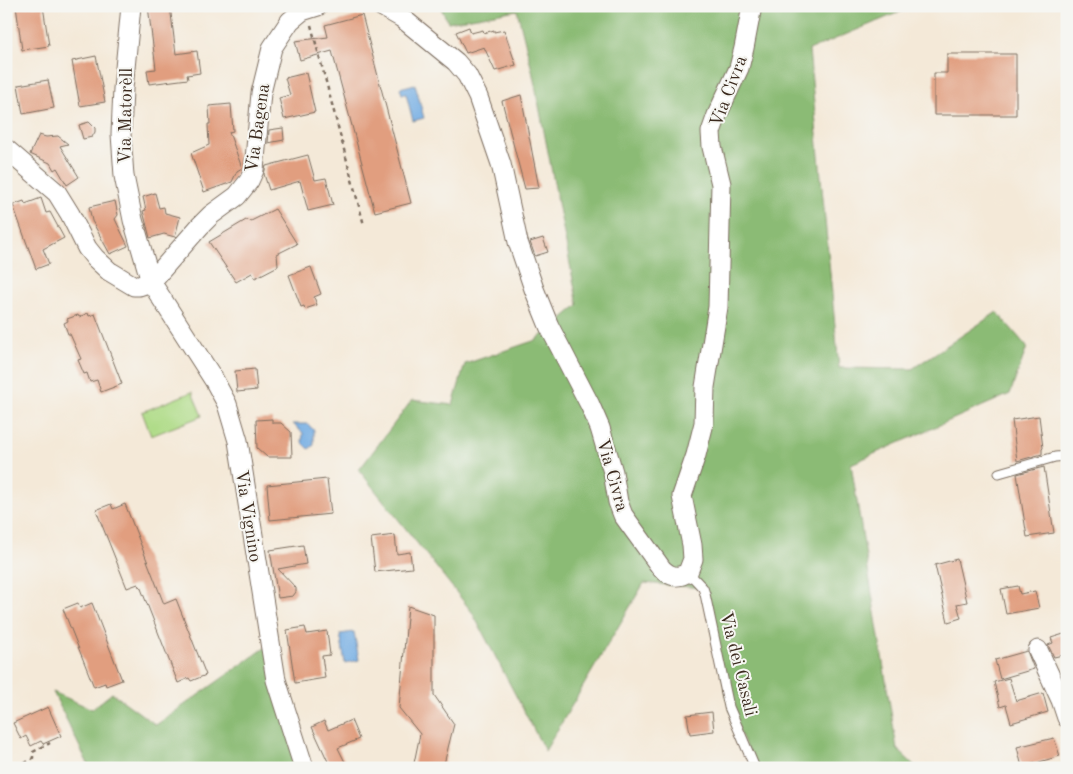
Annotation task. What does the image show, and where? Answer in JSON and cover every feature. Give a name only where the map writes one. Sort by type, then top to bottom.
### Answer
[{"type":"street","name":"Via Matorèll","points":[[131,6],[121,114],[122,157],[132,220],[151,282]]},
{"type":"street","name":"Via Civra","points":[[381,6],[402,18],[438,46],[467,75],[478,97],[501,164],[518,242],[534,289],[600,428],[613,472],[618,502],[623,515],[652,556],[669,574],[677,577],[688,572],[693,559],[682,496],[704,423],[705,387],[718,307],[721,184],[712,147],[711,132],[739,68],[752,6]]},
{"type":"street","name":"Via Bagena","points":[[151,282],[200,226],[236,196],[249,181],[254,170],[261,93],[272,48],[290,21],[306,8]]},
{"type":"street","points":[[6,149],[57,193],[87,248],[109,271],[134,286],[151,282]]},
{"type":"street","name":"Via Vignino","points":[[151,282],[214,380],[227,404],[234,424],[276,680],[304,768]]},
{"type":"street","points":[[1038,650],[1067,718]]},
{"type":"lane","points":[[999,473],[1055,457],[1067,456]]},
{"type":"lane","name":"Via dei Casali","points":[[688,572],[703,588],[729,707],[755,768]]},
{"type":"path","points":[[306,8],[364,225]]},
{"type":"path","points":[[18,768],[33,758],[33,752],[50,743]]},
{"type":"green space","points":[[440,6],[914,6],[809,50],[839,368],[912,369],[997,312],[1027,347],[1010,394],[851,464],[897,749],[917,768],[755,768],[729,707],[703,588],[644,583],[545,751],[472,612],[359,470],[412,400],[453,405],[465,364],[536,340],[578,305],[532,70],[517,10],[448,22]]},
{"type":"green space","points":[[192,392],[202,416],[151,436],[142,412]]},
{"type":"green space","points":[[269,645],[304,768],[90,768],[53,692],[92,709],[112,693],[156,725]]},
{"type":"water","points":[[415,84],[424,118],[413,121],[406,94],[402,94],[400,88]]},
{"type":"water","points":[[293,424],[307,424],[314,430],[314,445],[309,449],[302,442],[303,433]]},
{"type":"water","points":[[354,632],[359,660],[345,663],[340,634]]},
{"type":"building","points":[[16,6],[43,6],[49,46],[22,50]]},
{"type":"building","points":[[148,6],[170,6],[176,54],[197,51],[200,73],[187,75],[188,79],[149,84],[147,70],[156,69]]},
{"type":"building","points":[[362,15],[411,203],[375,212],[332,51],[300,60],[295,41],[328,37],[325,25]]},
{"type":"building","points":[[469,27],[471,33],[483,30],[484,33],[504,30],[516,65],[495,71],[484,47],[466,53],[456,32]]},
{"type":"building","points":[[947,54],[1016,54],[1016,115],[934,115],[934,73],[947,73]]},
{"type":"building","points":[[96,56],[105,102],[80,106],[72,61]]},
{"type":"building","points":[[306,73],[315,112],[284,119],[279,98],[290,95],[285,78]]},
{"type":"building","points":[[48,80],[54,108],[23,114],[18,85]]},
{"type":"building","points":[[521,95],[539,188],[525,189],[502,101]]},
{"type":"building","points":[[231,104],[233,131],[229,132],[242,168],[237,171],[232,182],[204,192],[191,153],[209,145],[209,106]]},
{"type":"building","points":[[89,122],[95,128],[95,132],[92,137],[83,139],[79,125]]},
{"type":"building","points":[[283,128],[284,140],[268,143],[269,130]]},
{"type":"building","points":[[39,135],[46,137],[58,136],[68,144],[60,146],[79,177],[67,185],[57,168],[54,170],[50,163],[30,154]]},
{"type":"building","points":[[308,155],[315,180],[326,178],[333,205],[308,211],[300,181],[269,190],[264,174],[266,166]]},
{"type":"building","points":[[155,193],[159,208],[164,207],[165,213],[180,217],[175,237],[164,234],[150,238],[143,211],[146,210],[143,197]]},
{"type":"building","points":[[41,198],[46,213],[50,212],[64,238],[43,249],[49,264],[36,269],[13,205],[24,201],[25,204]]},
{"type":"building","points":[[115,201],[118,215],[115,219],[128,246],[110,254],[92,221],[89,207]]},
{"type":"building","points":[[275,209],[297,244],[277,254],[278,266],[255,278],[252,273],[236,282],[209,242],[246,220],[251,221]]},
{"type":"building","points":[[543,238],[548,252],[535,256],[530,242]]},
{"type":"building","points":[[311,267],[321,294],[314,297],[317,305],[305,309],[304,306],[301,307],[289,275]]},
{"type":"building","points":[[88,313],[89,316],[95,314],[122,384],[101,392],[97,380],[90,382],[87,373],[84,374],[78,360],[81,359],[64,323],[68,321],[67,319]]},
{"type":"building","points":[[255,369],[257,390],[237,392],[235,371]]},
{"type":"building","points":[[1039,416],[1042,454],[1017,461],[1012,420]]},
{"type":"building","points":[[272,419],[272,423],[281,423],[291,432],[292,457],[267,457],[257,448],[256,420]]},
{"type":"building","points":[[1044,467],[1054,533],[1027,537],[1017,474]]},
{"type":"building","points":[[327,479],[331,514],[270,520],[267,485]]},
{"type":"building","points":[[111,504],[113,509],[125,504],[164,604],[176,599],[206,675],[191,681],[189,678],[178,683],[140,586],[138,584],[127,588],[96,510]]},
{"type":"building","points":[[395,535],[397,554],[410,552],[412,568],[375,572],[371,538]]},
{"type":"building","points":[[303,545],[306,564],[278,569],[296,588],[296,592],[293,596],[278,598],[270,550]]},
{"type":"building","points":[[957,559],[967,602],[957,604],[961,618],[948,622],[935,565]]},
{"type":"building","points":[[1018,586],[1020,594],[1035,591],[1039,608],[1006,614],[1001,589]]},
{"type":"building","points":[[78,603],[80,608],[92,603],[122,680],[106,686],[105,683],[94,687],[63,609]]},
{"type":"building","points":[[408,606],[434,615],[434,695],[454,724],[443,768],[413,768],[420,734],[399,708]]},
{"type":"building","points":[[305,627],[307,634],[327,631],[330,655],[322,656],[325,678],[295,683],[287,630]]},
{"type":"building","points":[[1067,633],[1067,654],[1054,657],[1048,645],[1053,643],[1051,638]]},
{"type":"building","points":[[1027,651],[1034,669],[1000,679],[995,660]]},
{"type":"building","points":[[1009,678],[1016,701],[1043,693],[1048,712],[1011,723],[1006,705],[1000,707],[994,682]]},
{"type":"building","points":[[48,707],[61,736],[43,744],[41,741],[31,746],[26,736],[21,739],[13,723]]},
{"type":"building","points":[[712,712],[714,731],[690,734],[687,715]]},
{"type":"building","points":[[351,720],[359,739],[338,748],[345,762],[331,768],[312,727],[324,721],[328,730]]},
{"type":"building","points":[[1054,738],[1060,756],[1022,767],[1017,747]]}]
